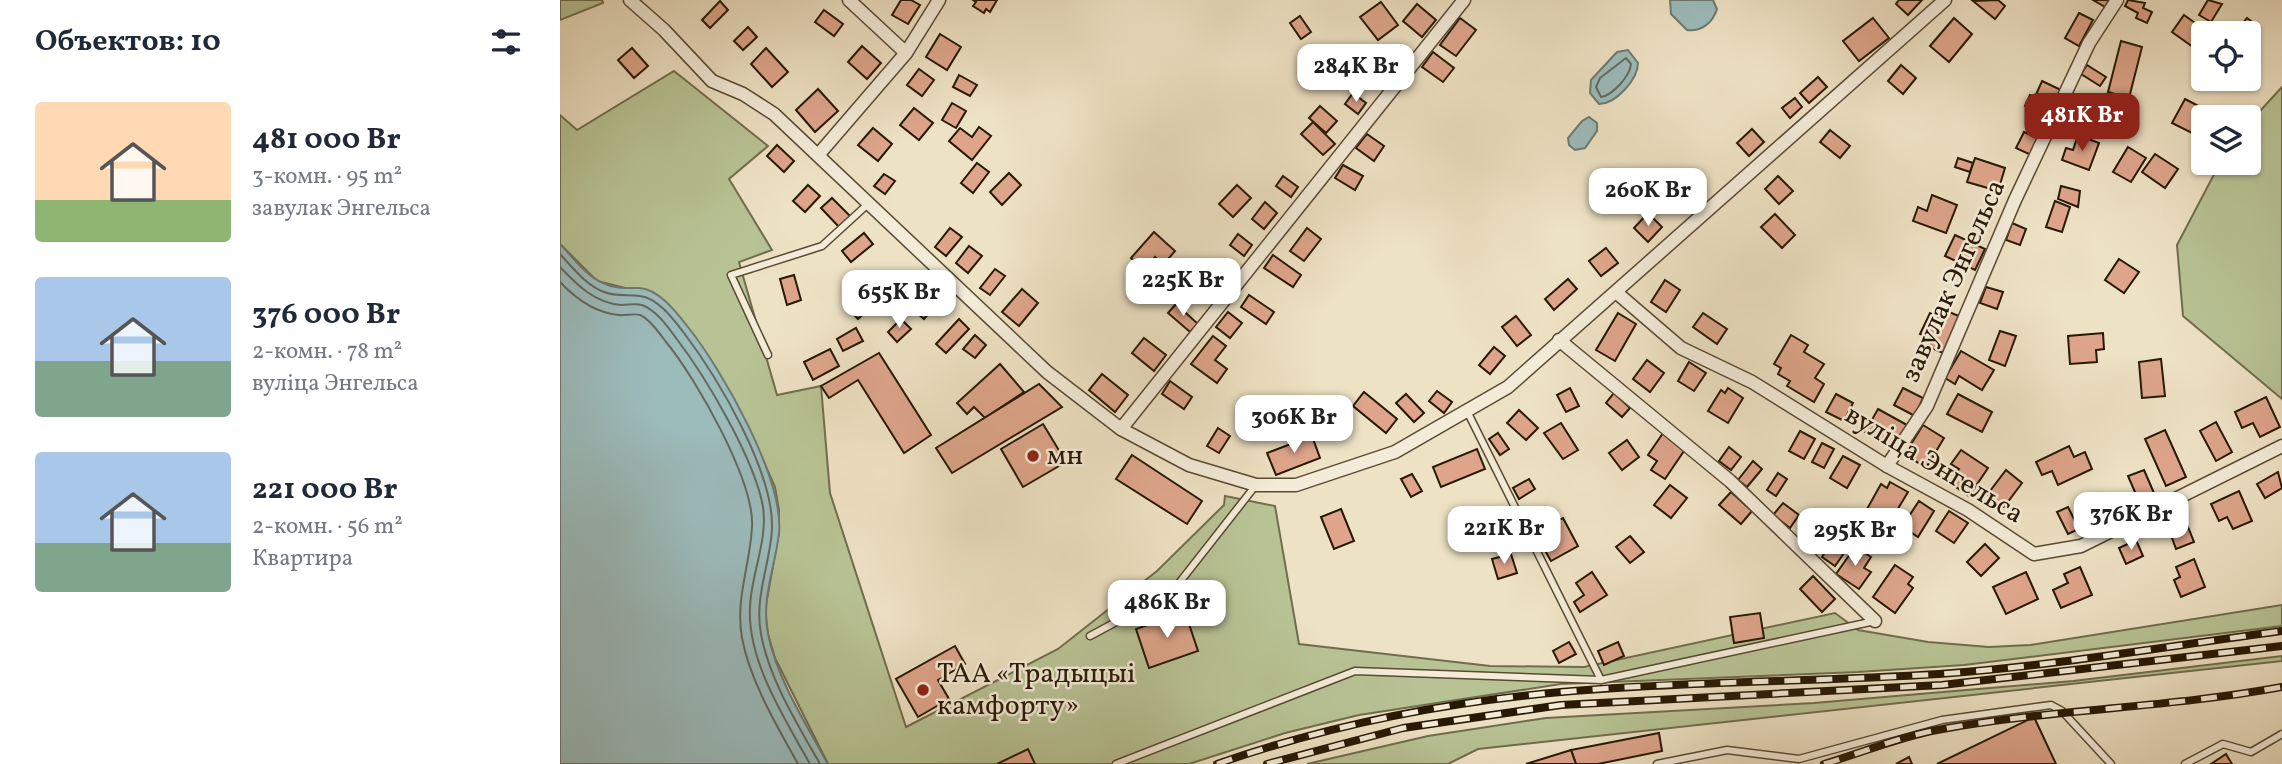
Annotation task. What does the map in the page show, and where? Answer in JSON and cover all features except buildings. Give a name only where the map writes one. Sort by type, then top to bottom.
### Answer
[{"type":"street","points":[[630,0],[712,81],[774,114],[819,154],[868,204],[1047,372],[1121,429],[1189,465],[1256,485],[1296,485],[1395,452],[1508,387],[1945,0]]},
{"type":"street","points":[[849,0],[906,53]]},
{"type":"street","points":[[819,154],[906,53],[939,0]]},
{"type":"street","points":[[1121,429],[1464,0]]},
{"type":"street","name":"завулак Энгельса","points":[[1887,466],[1927,406],[2015,200],[2089,43],[2118,0]]},
{"type":"street","name":"вуліца Энгельса","points":[[1617,293],[1681,348],[1752,382],[1887,466],[1968,510],[2034,554],[2081,546],[2282,446]]},
{"type":"street","points":[[1559,340],[1730,481],[1875,621]]},
{"type":"lane","points":[[768,355],[731,275],[822,246],[868,204]]},
{"type":"lane","points":[[1467,411],[1601,680]]},
{"type":"lane","points":[[1090,636],[1172,592],[1256,485]]},
{"type":"lane","points":[[1116,764],[1355,671],[1601,680],[1875,621]]},
{"type":"lane","points":[[1657,764],[1727,751],[1799,759],[1942,720],[2050,705],[2062,711],[2109,764]]},
{"type":"lane","points":[[2185,764],[2223,744],[2251,752],[2282,734]]},
{"type":"green space","points":[[560,0],[602,0],[603,3],[560,20]]},
{"type":"green space","points":[[674,71],[768,146],[729,179],[772,250],[739,262],[777,395],[821,386],[830,493],[906,727],[1058,649],[1157,571],[1224,505],[1225,496],[1275,506],[1299,644],[1490,666],[1584,667],[1835,613],[1858,630],[1928,642],[1989,647],[2030,645],[2282,605],[2282,626],[1964,665],[1561,684],[1359,715],[1285,733],[1189,764],[828,764],[775,658],[768,634],[765,610],[779,533],[779,510],[775,487],[755,442],[702,347],[629,289],[597,281],[560,244],[560,115],[577,130]]},
{"type":"green space","points":[[2282,87],[2282,399],[2183,316],[2177,245],[2214,175],[2261,175],[2261,110]]},
{"type":"green space","points":[[2282,656],[2282,661],[1478,749],[1448,764],[1307,764],[1428,736],[1546,718],[1814,703],[2073,681]]},
{"type":"water","points":[[1670,0],[1713,0],[1717,9],[1706,25],[1687,30],[1671,14]]},
{"type":"water","points":[[1628,50],[1638,63],[1634,76],[1619,95],[1599,104],[1590,93],[1591,80],[1617,52]]},
{"type":"water","points":[[1589,117],[1597,123],[1597,131],[1585,148],[1575,150],[1569,145],[1568,138],[1582,121]]},
{"type":"water","points":[[560,244],[597,280],[616,287],[646,289],[666,302],[702,346],[748,426],[772,484],[778,510],[779,533],[766,608],[772,651],[785,684],[828,764],[560,764]]},
{"type":"railway","points":[[1217,764],[1343,727],[1430,709],[1518,696],[1655,686],[1939,674],[2068,661],[2282,631]]},
{"type":"railway","points":[[1267,764],[1403,728],[1561,705],[1942,685],[2282,646]]},
{"type":"railway","points":[[1824,764],[1937,730],[2023,717],[2196,700],[2282,687]]},
{"type":"place","name":"мн","points":[[1033,456]]},
{"type":"place","name":"ТАА «Традыцыі камфорту»","points":[[923,690]]}]
